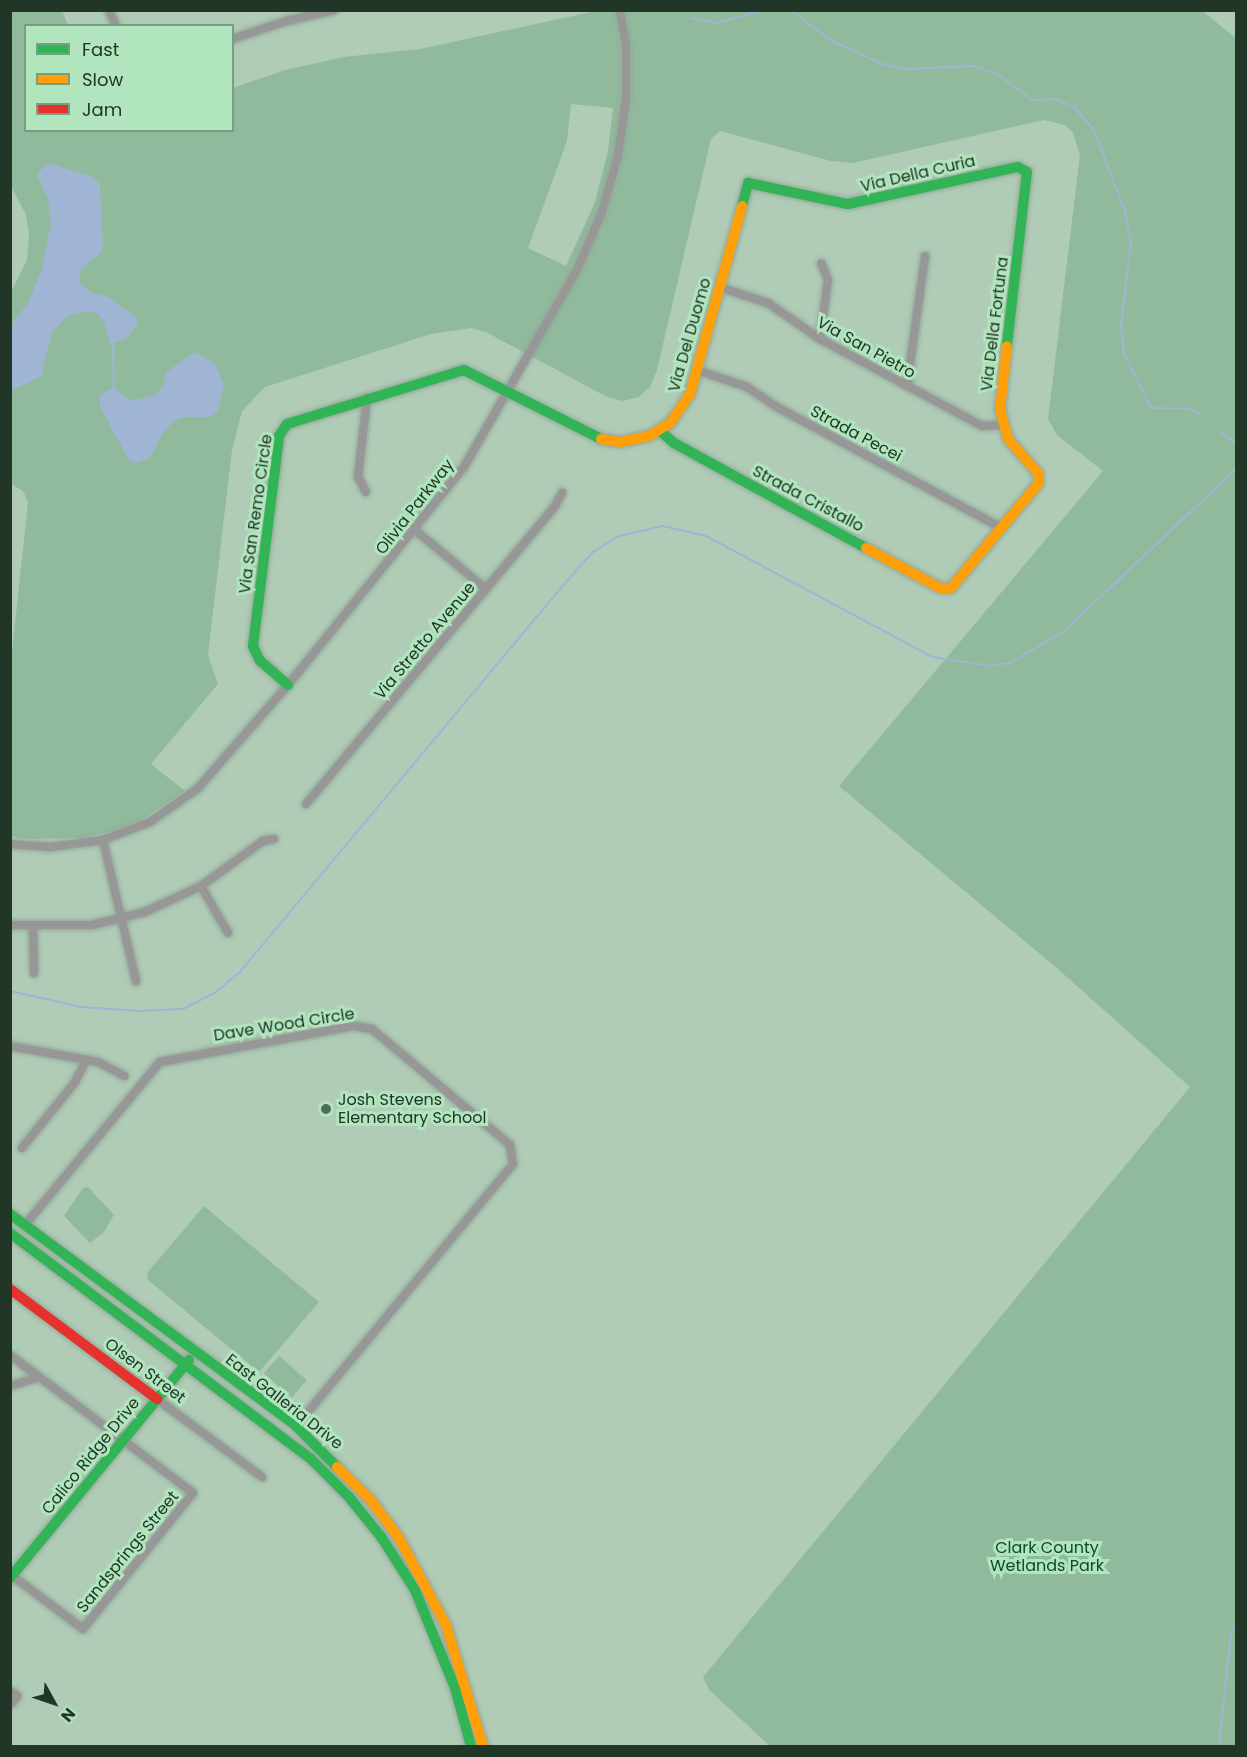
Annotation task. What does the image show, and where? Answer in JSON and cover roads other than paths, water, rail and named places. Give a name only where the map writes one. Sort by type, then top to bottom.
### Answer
[{"type":"street","points":[[109,10],[115,24]]},
{"type":"street","points":[[234,38],[286,21],[334,10]]},
{"type":"street","name":"Olivia Parkway","points":[[10,844],[50,847],[103,840],[150,822],[198,788],[288,685],[464,467],[581,260],[610,186],[626,99],[626,45],[620,10]]},
{"type":"street","name":"Via Della Curia","points":[[748,183],[848,204],[1024,169]]},
{"type":"street","name":"Via Della Fortuna","points":[[1000,527],[1038,484],[1038,473],[1016,450],[1003,425],[1000,395],[1029,177],[1024,169]]},
{"type":"street","name":"Via Del Duomo","points":[[508,391],[585,433],[608,441],[635,440],[659,430],[685,405],[697,370],[748,183]]},
{"type":"street","points":[[907,386],[925,256]]},
{"type":"street","points":[[820,339],[828,280],[822,263]]},
{"type":"street","name":"Via San Pietro","points":[[719,287],[768,303],[820,339],[982,426],[1003,425]]},
{"type":"street","name":"Via San Remo Circle","points":[[288,685],[260,661],[253,646],[279,436],[293,421],[458,370],[470,371],[508,391]]},
{"type":"street","name":"Strada Pecei","points":[[697,370],[747,387],[775,406],[1000,527]]},
{"type":"street","points":[[366,492],[358,477],[367,398]]},
{"type":"street","name":"Strada Cristallo","points":[[659,430],[674,443],[945,591],[1000,527]]},
{"type":"street","name":"Via Stretto Avenue","points":[[306,804],[555,506],[562,493]]},
{"type":"street","points":[[415,530],[486,589]]},
{"type":"street","points":[[10,925],[33,927],[92,925],[122,918],[168,903],[201,886],[263,841],[274,839]]},
{"type":"street","points":[[103,840],[136,981]]},
{"type":"street","points":[[201,886],[228,933]]},
{"type":"street","points":[[33,927],[34,973]]},
{"type":"street","name":"Dave Wood Circle","points":[[25,1225],[160,1062],[353,1026],[372,1029],[510,1145],[513,1164],[296,1426]]},
{"type":"street","points":[[10,1046],[86,1060],[114,1068],[124,1076]]},
{"type":"street","points":[[22,1148],[75,1082],[86,1060]]},
{"type":"street","name":"East Galleria Drive","points":[[10,1214],[296,1426],[370,1500],[424,1580],[446,1625],[483,1746]]},
{"type":"street","points":[[10,1224],[25,1225]]},
{"type":"street","name":"East Galleria Drive","points":[[10,1233],[310,1459],[350,1497],[382,1538],[415,1590],[455,1688],[471,1746]]},
{"type":"street","name":"Olsen Street","points":[[10,1289],[262,1478]]},
{"type":"street","name":"Calico Ridge Drive","points":[[11,1576],[195,1352]]},
{"type":"street","points":[[10,1355],[123,1440]]},
{"type":"street","points":[[10,1386],[40,1377]]},
{"type":"street","points":[[296,1426],[310,1459]]},
{"type":"street","name":"Sandsprings Street","points":[[11,1576],[83,1629],[194,1493],[123,1440]]},
{"type":"street","points":[[10,1691],[17,1696],[12,1703]]},
{"type":"water","points":[[52,164],[93,177],[100,185],[103,251],[81,269],[79,282],[91,293],[108,297],[135,316],[138,323],[127,338],[110,344],[104,321],[98,314],[87,311],[68,316],[52,332],[41,376],[11,391],[11,325],[28,303],[42,269],[51,223],[48,199],[37,175],[45,165]]},
{"type":"water","points":[[195,352],[214,363],[224,384],[218,411],[210,417],[183,417],[173,422],[162,434],[150,458],[136,463],[129,460],[100,407],[100,395],[114,387],[130,401],[155,395],[164,385],[165,373]]},
{"type":"waterway","points":[[692,18],[716,23],[764,10]]},
{"type":"waterway","points":[[790,10],[832,41],[883,64],[907,69],[972,66],[999,75],[1032,100],[1055,99],[1074,107],[1094,130],[1125,211],[1131,241],[1121,325],[1124,354],[1151,408],[1190,409],[1200,414]]},
{"type":"waterway","points":[[113,344],[114,387]]},
{"type":"waterway","points":[[1221,433],[1236,443]]},
{"type":"waterway","points":[[10,991],[81,1007],[139,1011],[183,1009],[216,992],[239,973],[560,589],[593,552],[619,536],[663,526],[706,536],[933,657],[990,666],[1010,663],[1063,632],[1236,469]]},
{"type":"waterway","points":[[1219,1746],[1231,1632],[1236,1625]]},
{"type":"place","name":"Josh Stevens Elementary School","points":[[326,1109]]},
{"type":"park label","name":"Clark County Wetlands Park","points":[[1047,1557]]}]
